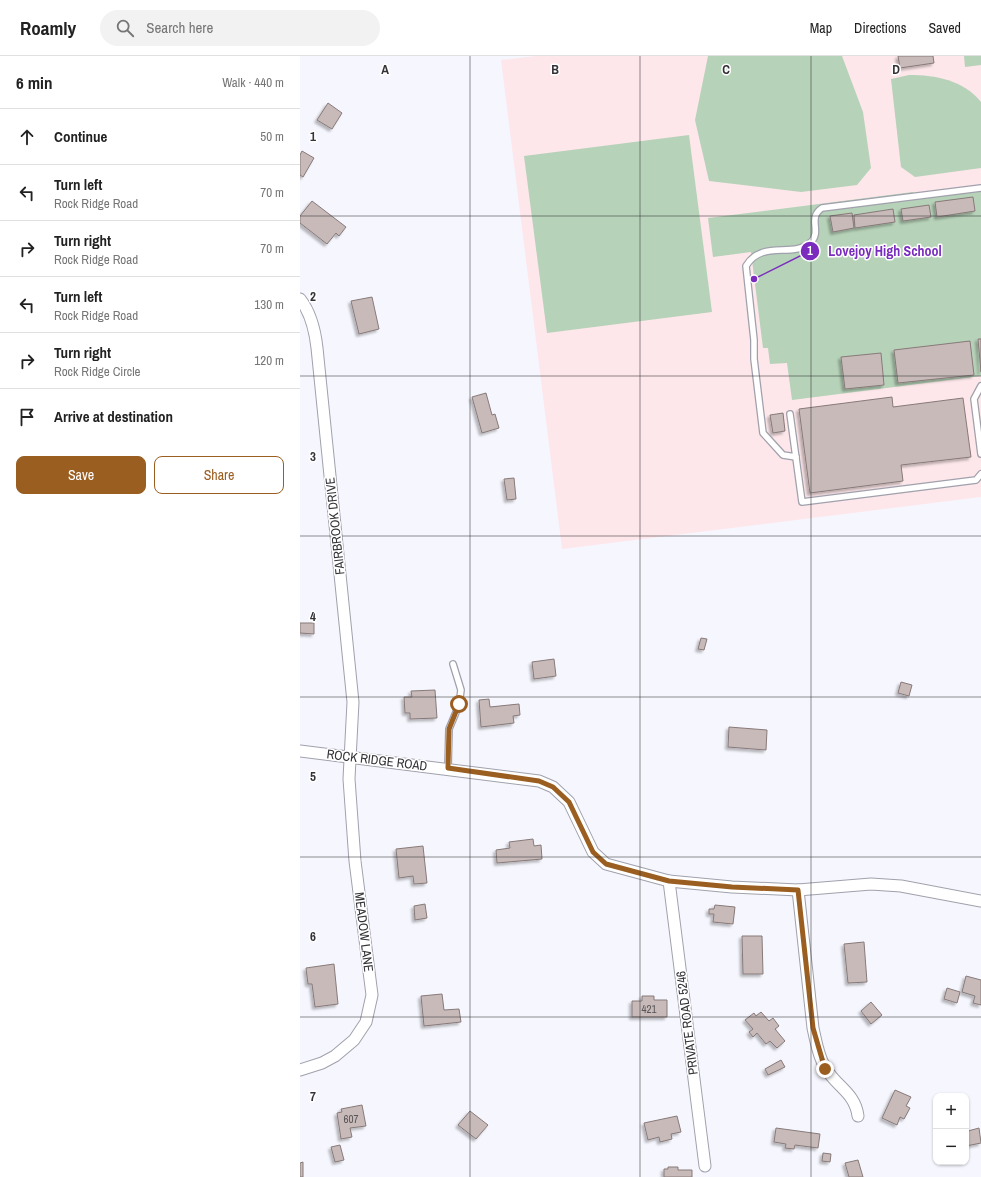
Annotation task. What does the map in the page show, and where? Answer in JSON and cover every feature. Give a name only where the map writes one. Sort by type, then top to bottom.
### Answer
[{"type":"street","name":"FAIRBROOK DRIVE","points":[[300,299],[306,308],[315,332],[317,348],[353,702],[350,757]]},
{"type":"street","name":"ROCK RIDGE ROAD","points":[[300,751],[448,768],[539,781],[553,787],[569,802],[593,852],[606,864],[669,881],[732,887],[798,890],[871,884],[901,886],[981,901]]},
{"type":"street","name":"MEADOW LANE","points":[[300,1070],[322,1063],[335,1056],[354,1040],[366,1022],[372,995],[355,861],[349,779],[350,757]]},
{"type":"street","name":"PRIVATE ROAD 5246","points":[[669,881],[705,1166]]},
{"type":"street","points":[[798,890],[813,1028],[818,1048],[825,1069],[854,1100],[858,1116]]},
{"type":"lane","points":[[796,457],[783,455],[763,433],[754,359],[754,340],[746,266],[752,257],[758,253],[799,248],[811,242],[815,232],[814,218],[816,212],[822,208],[981,188]]},
{"type":"lane","points":[[981,386],[974,399],[981,454]]},
{"type":"lane","points":[[790,414],[802,502],[976,480],[981,474]]},
{"type":"lane","points":[[448,768],[449,729],[459,704],[461,690],[453,664]]},
{"type":"shaded area","points":[[536,56],[981,56],[981,497],[562,549],[501,60]]},
{"type":"green space","points":[[708,56],[842,56],[863,112],[871,168],[857,185],[801,192],[709,181],[695,120]]},
{"type":"green space","points":[[964,56],[981,56],[981,65],[965,67]]},
{"type":"green space","points":[[909,75],[929,76],[948,80],[966,88],[981,102],[981,168],[915,177],[901,167],[891,79]]},
{"type":"green space","points":[[689,135],[712,312],[547,333],[524,156]]},
{"type":"green space","points":[[981,190],[981,376],[792,400],[787,363],[770,364],[768,348],[763,348],[751,252],[713,257],[708,218],[913,192],[914,198]]},
{"type":"building","points":[[898,56],[933,56],[934,63],[900,68]]},
{"type":"building","points":[[328,103],[342,113],[332,129],[317,120]]},
{"type":"building","points":[[302,151],[314,158],[303,177],[300,175],[300,155]]},
{"type":"building","points":[[973,197],[975,211],[937,217],[935,202]]},
{"type":"building","points":[[312,201],[346,227],[339,236],[336,233],[327,244],[300,223],[300,216]]},
{"type":"building","points":[[929,205],[931,217],[903,221],[901,209]]},
{"type":"building","points":[[893,209],[895,222],[855,228],[854,215]]},
{"type":"building","points":[[852,213],[854,228],[833,232],[830,216]]},
{"type":"building","points":[[372,297],[379,329],[359,334],[351,301]]},
{"type":"building","points":[[978,339],[981,339],[981,372]]},
{"type":"building","points":[[970,341],[974,375],[898,383],[894,350]]},
{"type":"building","points":[[881,353],[884,385],[845,389],[841,357]]},
{"type":"building","points":[[486,393],[492,415],[495,414],[499,428],[482,433],[472,397]]},
{"type":"building","points":[[892,397],[893,407],[963,398],[971,457],[901,465],[903,481],[810,493],[799,409]]},
{"type":"building","points":[[783,413],[785,431],[773,433],[770,415]]},
{"type":"building","points":[[514,478],[516,499],[507,500],[504,479]]},
{"type":"building","points":[[300,623],[314,623],[314,634],[300,633]]},
{"type":"building","points":[[701,638],[707,639],[704,650],[698,649]]},
{"type":"building","points":[[554,659],[556,676],[534,679],[532,662]]},
{"type":"building","points":[[901,682],[912,685],[909,696],[898,693]]},
{"type":"building","points":[[435,690],[437,718],[410,719],[410,713],[405,713],[404,697],[412,697],[411,691]]},
{"type":"building","points":[[489,699],[490,707],[519,704],[520,715],[513,716],[514,723],[481,727],[479,700]]},
{"type":"building","points":[[729,727],[767,730],[766,750],[728,747]]},
{"type":"building","points":[[533,839],[534,846],[541,845],[542,859],[497,863],[496,850],[510,848],[509,842]]},
{"type":"building","points":[[423,846],[427,883],[414,884],[413,876],[399,878],[396,849]]},
{"type":"building","points":[[425,904],[427,918],[415,920],[414,906]]},
{"type":"building","points":[[715,905],[735,907],[733,924],[713,922],[714,914],[709,914],[709,909],[714,909]]},
{"type":"building","points":[[742,936],[762,936],[763,974],[743,974]]},
{"type":"building","points":[[864,942],[867,982],[848,983],[844,944]]},
{"type":"building","points":[[334,964],[338,1004],[315,1007],[312,984],[308,984],[306,968]]},
{"type":"building","points":[[966,976],[981,980],[981,1005],[973,1003],[975,996],[962,992]]},
{"type":"building","points":[[947,988],[960,992],[957,1003],[944,999]]},
{"type":"building","points":[[442,994],[444,1010],[459,1009],[461,1022],[424,1026],[421,996]]},
{"type":"building","points":[[642,996],[654,996],[654,1000],[667,1000],[667,1017],[632,1017],[632,1001],[642,1001]]},
{"type":"building","points":[[871,1002],[882,1015],[871,1024],[861,1011]]},
{"type":"building","points":[[761,1012],[769,1021],[773,1018],[779,1026],[775,1029],[785,1041],[777,1048],[770,1041],[766,1044],[757,1033],[753,1037],[749,1032],[753,1029],[745,1020],[754,1013],[756,1016]]},
{"type":"building","points":[[781,1060],[785,1067],[768,1075],[765,1069]]},
{"type":"building","points":[[895,1090],[911,1097],[906,1106],[910,1108],[904,1119],[900,1117],[897,1125],[882,1118]]},
{"type":"building","points":[[362,1105],[366,1126],[350,1128],[352,1137],[341,1139],[337,1113],[342,1112],[341,1109]]},
{"type":"building","points":[[470,1111],[488,1125],[476,1139],[458,1125]]},
{"type":"building","points":[[677,1116],[681,1132],[671,1134],[672,1139],[660,1142],[659,1137],[648,1140],[644,1123]]},
{"type":"building","points":[[776,1128],[820,1134],[818,1148],[795,1145],[794,1149],[785,1148],[786,1144],[774,1142]]},
{"type":"building","points":[[979,1128],[981,1143],[969,1145],[969,1131]]},
{"type":"building","points":[[340,1145],[344,1160],[335,1162],[331,1147]]},
{"type":"building","points":[[823,1153],[831,1154],[830,1162],[822,1161]]},
{"type":"building","points":[[858,1160],[863,1177],[849,1177],[845,1163]]},
{"type":"building","points":[[303,1162],[303,1177],[300,1177],[300,1163]]},
{"type":"building","points":[[668,1167],[678,1167],[678,1170],[692,1170],[692,1177],[664,1177],[664,1169],[668,1169]]},
{"type":"place","name":"Lovejoy High School","points":[[754,279]]},
{"type":"route","points":[[459,704],[449,729],[448,768],[539,781],[553,787],[569,802],[593,852],[606,864],[669,881],[732,887],[798,890],[813,1028],[825,1069]]}]
